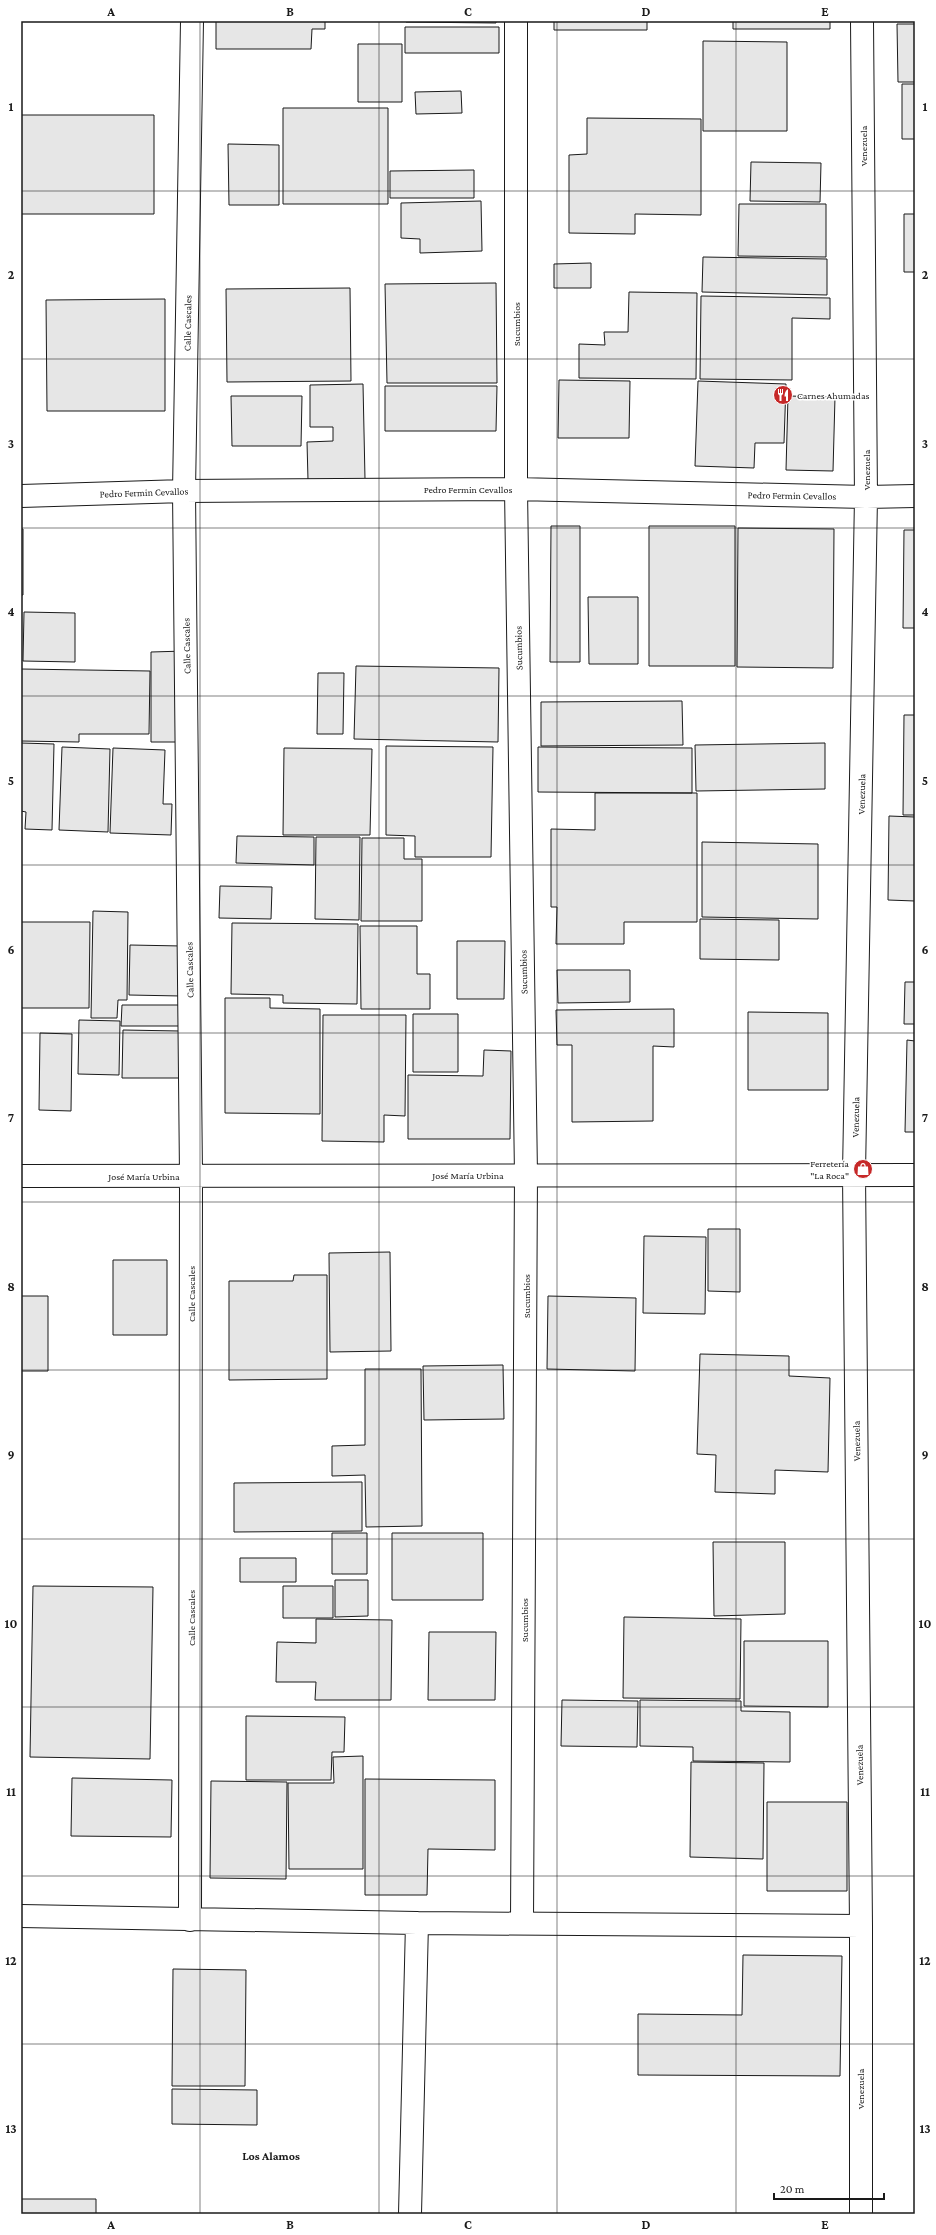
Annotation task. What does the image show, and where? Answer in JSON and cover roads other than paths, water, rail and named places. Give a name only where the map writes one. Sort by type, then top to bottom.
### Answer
[{"type":"street","name":"Calle Cascales","points":[[190,1920],[192,1175],[184,491],[192,21]]},
{"type":"street","name":"Sucumbios","points":[[516,21],[516,489],[526,1174],[522,1922]]},
{"type":"street","name":"Venezuela","points":[[861,2214],[861,1926],[854,1174],[866,497],[862,21]]},
{"type":"street","name":"Pedro Fermin Cevallos","points":[[21,496],[184,491],[516,489],[866,497],[915,496]]},
{"type":"street","name":"José María Urbina","points":[[21,1176],[526,1174],[915,1175]]},
{"type":"street","points":[[21,1916],[417,1923],[522,1922],[861,1926]]},
{"type":"street","points":[[410,2214],[417,1923]]},
{"type":"place","name":"Carnes Ahumadas","points":[[783,395]]},
{"type":"place","name":"Ferretería \"La Roca\"","points":[[863,1169]]},
{"type":"district","name":"Los Alamos","points":[[271,2156]]}]
